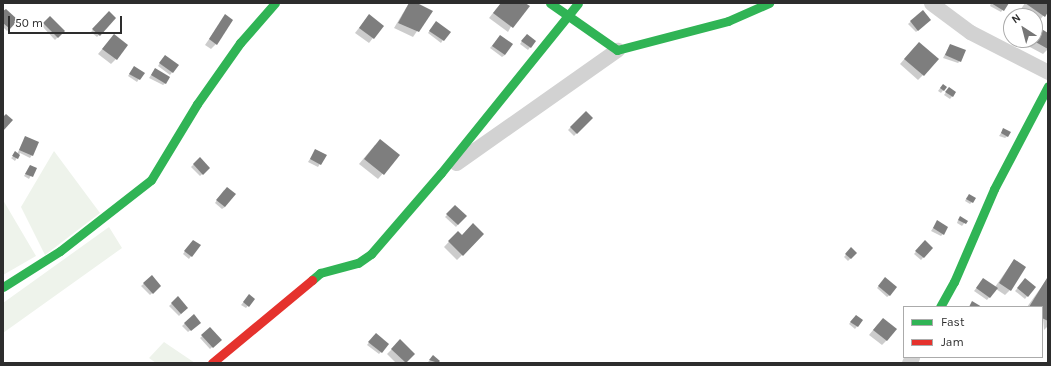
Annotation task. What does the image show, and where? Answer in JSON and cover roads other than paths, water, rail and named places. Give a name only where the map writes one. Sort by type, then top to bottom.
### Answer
[{"type":"street","points":[[3,287],[60,251],[152,180],[206,92],[240,43],[275,3]]},
{"type":"street","points":[[550,3],[617,50]]},
{"type":"street","points":[[212,363],[320,274],[358,264],[371,254],[441,173],[578,3]]},
{"type":"street","points":[[441,173],[617,50],[728,21],[769,3]]},
{"type":"street","points":[[932,3],[970,32],[1048,72]]},
{"type":"street","points":[[941,306],[954,282],[994,189],[1048,86]]}]
